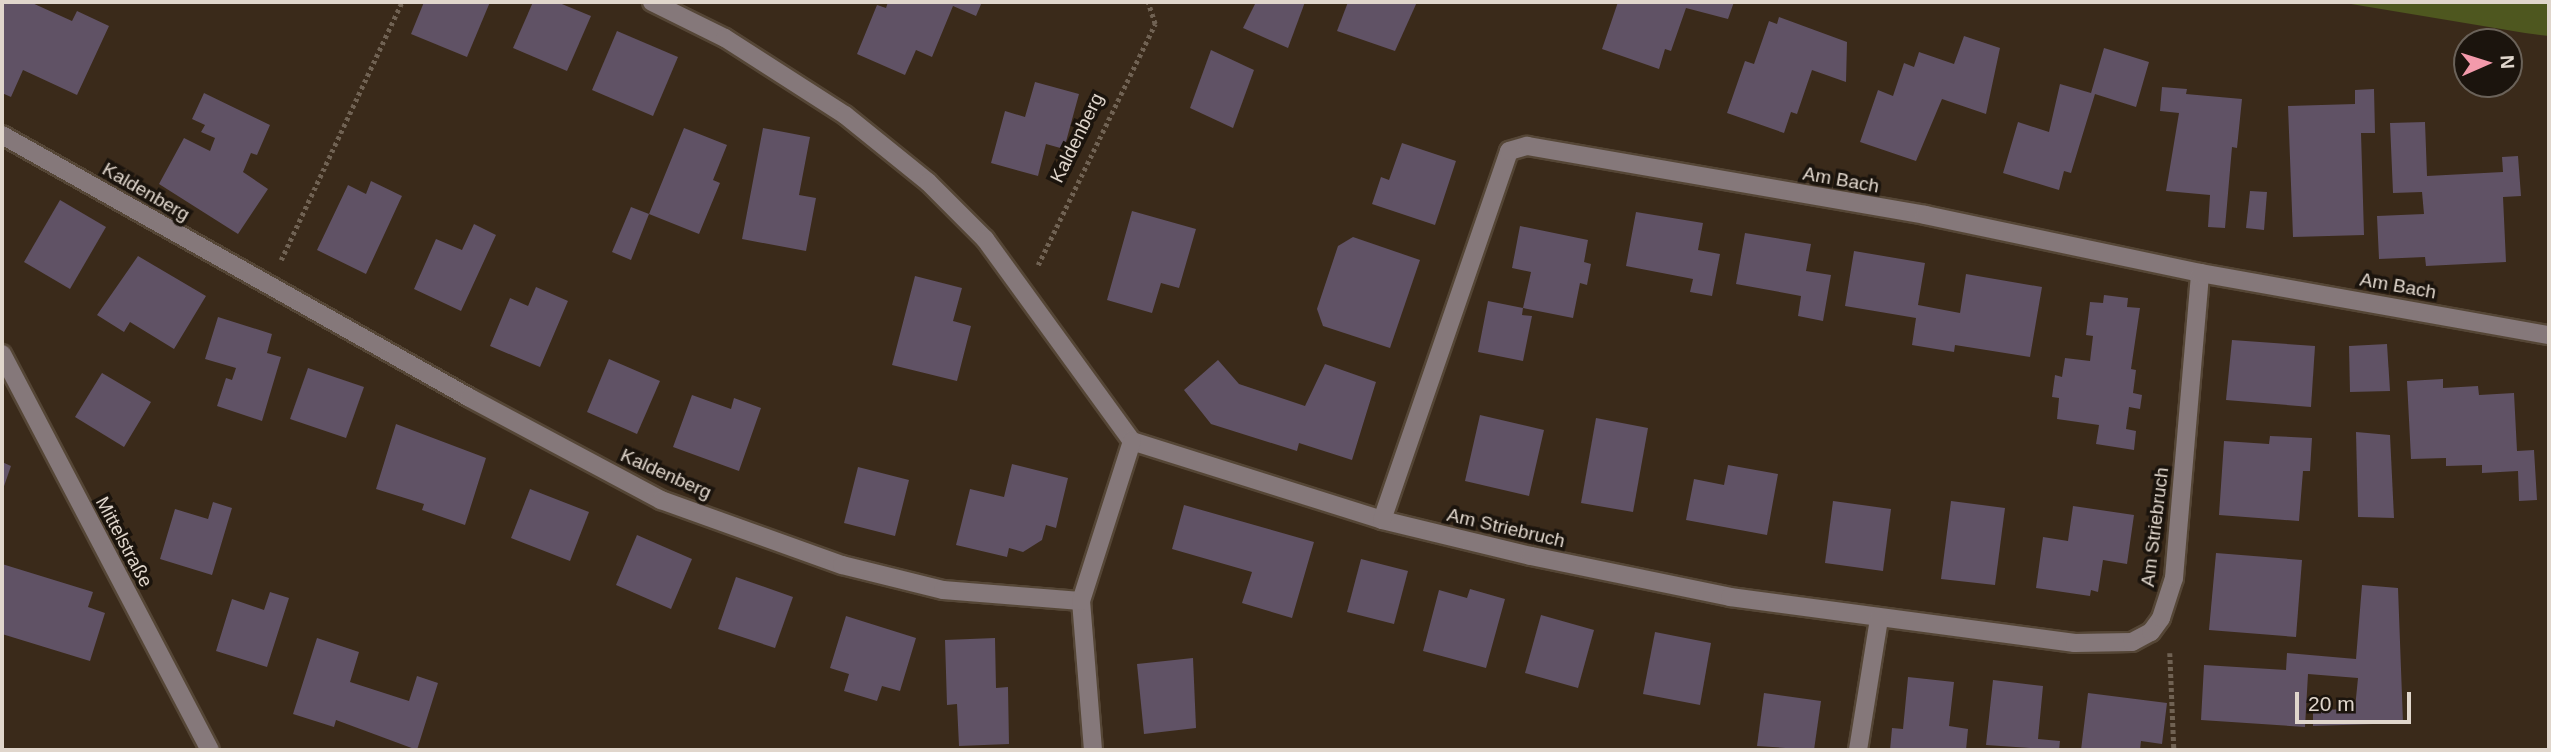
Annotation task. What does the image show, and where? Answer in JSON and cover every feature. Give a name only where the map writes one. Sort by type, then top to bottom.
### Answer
[{"type":"street","points":[[652,2],[725,38],[845,115],[928,182],[985,239],[1132,441],[1080,601],[1093,750]]},
{"type":"street","name":"Kaldenberg","points":[[2,135],[269,286],[661,500],[842,565],[931,587],[1080,601]]},
{"type":"street","name":"Am Bach","points":[[1382,520],[1509,151],[1527,146],[1911,213],[2200,273],[2549,335]]},
{"type":"street","name":"Am Striebruch","points":[[1132,441],[1382,520],[1730,597],[1879,619],[2105,645],[2132,642],[2151,632],[2161,618],[2174,578],[2200,273]]},
{"type":"street","name":"Mittelstraße","points":[[2,354],[209,750]]},
{"type":"street","points":[[1858,750],[1879,619]]},
{"type":"path","points":[[269,286],[402,2]]},
{"type":"path","name":"Kaldenberg","points":[[1024,290],[1155,24],[1148,2]]},
{"type":"path","points":[[2170,653],[2174,750]]},
{"type":"green space","points":[[2339,2],[2549,2],[2549,36],[2523,33],[2523,28],[2495,28]]},
{"type":"building","points":[[3,2],[30,2],[72,21],[77,11],[109,26],[77,95],[23,70],[11,97],[2,93]]},
{"type":"building","points":[[424,2],[490,2],[467,57],[411,34]]},
{"type":"building","points":[[533,2],[557,2],[591,16],[567,71],[513,48]]},
{"type":"building","points":[[888,2],[982,2],[976,16],[953,6],[932,57],[916,50],[905,75],[857,54],[877,5],[886,8]]},
{"type":"building","points":[[1256,2],[1305,2],[1288,48],[1243,28]]},
{"type":"building","points":[[1348,2],[1417,2],[1395,51],[1337,31]]},
{"type":"building","points":[[1618,2],[1734,2],[1728,19],[1686,8],[1671,51],[1665,49],[1659,69],[1602,49]]},
{"type":"building","points":[[1779,17],[1847,42],[1846,82],[1812,70],[1797,114],[1791,112],[1784,133],[1727,113],[1745,61],[1754,64],[1769,21],[1777,24]]},
{"type":"building","points":[[617,31],[678,57],[653,116],[592,90]]},
{"type":"building","points":[[1964,36],[2000,48],[1986,114],[1942,99],[1916,161],[1860,142],[1878,90],[1893,96],[1904,63],[1914,67],[1919,52],[1954,64]]},
{"type":"building","points":[[2104,48],[2149,62],[2136,107],[2095,94],[2071,173],[2064,171],[2059,190],[2003,173],[2018,122],[2049,132],[2060,84],[2091,93]]},
{"type":"building","points":[[1211,50],[1254,70],[1233,128],[1190,108]]},
{"type":"building","points":[[1035,82],[1079,94],[1064,149],[1046,144],[1038,176],[991,163],[1005,111],[1025,117]]},
{"type":"building","points":[[2162,87],[2187,89],[2186,94],[2242,99],[2237,148],[2232,147],[2225,228],[2208,227],[2210,195],[2166,191],[2179,113],[2160,111]]},
{"type":"building","points":[[2374,89],[2375,133],[2361,133],[2364,235],[2293,237],[2288,106],[2355,104],[2355,90]]},
{"type":"building","points":[[204,93],[270,125],[257,155],[251,153],[243,172],[268,189],[238,234],[159,184],[184,138],[210,151],[215,138],[201,132],[205,125],[192,119]]},
{"type":"building","points":[[2425,122],[2427,176],[2503,172],[2502,157],[2518,156],[2521,196],[2503,197],[2506,262],[2426,266],[2425,257],[2379,259],[2377,216],[2424,214],[2422,192],[2393,193],[2390,123]]},
{"type":"building","points":[[684,128],[727,145],[713,180],[720,183],[699,234],[649,214]]},
{"type":"building","points":[[763,128],[810,137],[799,195],[816,198],[806,251],[742,239]]},
{"type":"building","points":[[1402,143],[1456,161],[1435,225],[1372,204],[1381,177],[1389,180]]},
{"type":"building","points":[[371,181],[402,196],[366,274],[317,250],[348,185],[366,194]]},
{"type":"building","points":[[2250,191],[2267,192],[2264,230],[2246,228]]},
{"type":"building","points":[[60,200],[106,227],[70,289],[24,262]]},
{"type":"building","points":[[631,207],[649,214],[631,260],[612,252]]},
{"type":"building","points":[[1132,211],[1196,229],[1179,288],[1161,283],[1152,313],[1107,300]]},
{"type":"building","points":[[1636,212],[1703,223],[1698,250],[1720,254],[1712,296],[1690,292],[1693,279],[1626,266]]},
{"type":"building","points":[[474,224],[496,235],[461,311],[414,289],[436,239],[462,250]]},
{"type":"building","points":[[1520,226],[1588,240],[1584,262],[1591,264],[1587,285],[1580,283],[1573,318],[1523,308],[1531,272],[1512,268]]},
{"type":"building","points":[[1745,233],[1811,244],[1806,271],[1831,275],[1823,321],[1798,316],[1801,296],[1736,284]]},
{"type":"building","points":[[1353,237],[1420,260],[1390,348],[1323,326],[1317,309],[1338,246]]},
{"type":"building","points":[[1854,251],[1925,263],[1918,305],[1960,313],[1966,274],[2042,287],[2030,357],[1955,345],[1954,352],[1912,345],[1916,318],[1845,306]]},
{"type":"building","points":[[138,256],[206,296],[174,349],[130,322],[124,332],[97,315]]},
{"type":"building","points":[[915,276],[962,288],[953,321],[971,326],[957,381],[892,365]]},
{"type":"building","points":[[536,287],[568,301],[540,367],[490,346],[510,298],[528,306]]},
{"type":"building","points":[[2104,295],[2128,298],[2127,307],[2140,308],[2131,369],[2136,370],[2133,393],[2142,395],[2140,409],[2129,407],[2126,429],[2136,431],[2134,450],[2096,444],[2099,425],[2057,419],[2059,398],[2052,397],[2055,375],[2062,377],[2065,358],[2090,361],[2093,336],[2086,335],[2090,302],[2103,303]]},
{"type":"building","points":[[1488,301],[1523,308],[1522,315],[1532,316],[1523,361],[1478,352]]},
{"type":"building","points":[[218,317],[272,334],[267,353],[281,357],[262,421],[217,406],[226,378],[232,380],[236,368],[205,359]]},
{"type":"building","points":[[2232,340],[2315,346],[2311,407],[2226,400]]},
{"type":"building","points":[[2387,344],[2390,391],[2350,392],[2349,346]]},
{"type":"building","points":[[609,359],[660,381],[637,434],[587,412]]},
{"type":"building","points":[[1218,360],[1239,384],[1305,406],[1325,364],[1376,382],[1352,460],[1299,443],[1297,451],[1211,424],[1184,390]]},
{"type":"building","points":[[308,368],[364,387],[346,438],[290,419]]},
{"type":"building","points":[[102,373],[151,402],[124,447],[75,417]]},
{"type":"building","points":[[2443,379],[2443,388],[2478,386],[2479,395],[2514,393],[2517,451],[2534,450],[2537,500],[2519,501],[2518,471],[2482,473],[2482,465],[2446,466],[2446,458],[2411,459],[2407,381]]},
{"type":"building","points":[[692,395],[731,409],[734,398],[761,408],[739,471],[673,447]]},
{"type":"building","points":[[1480,415],[1544,430],[1529,496],[1465,481]]},
{"type":"building","points":[[1596,418],[1648,428],[1633,512],[1581,503]]},
{"type":"building","points":[[396,424],[486,458],[465,525],[422,510],[424,504],[376,489]]},
{"type":"building","points":[[2356,432],[2390,435],[2394,518],[2358,517]]},
{"type":"building","points":[[2270,436],[2312,438],[2310,471],[2303,471],[2299,521],[2219,515],[2224,441],[2269,444]]},
{"type":"building","points":[[2,462],[11,466],[2,492]]},
{"type":"building","points":[[1012,464],[1068,478],[1056,528],[1046,525],[1042,540],[1023,552],[1009,548],[1007,557],[956,545],[970,489],[1004,497]]},
{"type":"building","points":[[1728,465],[1778,474],[1767,535],[1686,520],[1694,479],[1724,485]]},
{"type":"building","points":[[858,467],[909,480],[895,536],[844,523]]},
{"type":"building","points":[[530,489],[589,512],[570,561],[511,538]]},
{"type":"building","points":[[1833,501],[1891,509],[1883,571],[1825,563]]},
{"type":"building","points":[[1951,501],[2005,508],[1995,585],[1941,579]]},
{"type":"building","points":[[213,502],[232,508],[212,575],[160,559],[175,509],[208,519]]},
{"type":"building","points":[[1184,505],[1314,542],[1292,618],[1242,603],[1252,572],[1172,549]]},
{"type":"building","points":[[2073,506],[2134,515],[2127,564],[2103,560],[2098,592],[2091,590],[2090,596],[2036,588],[2043,537],[2068,541]]},
{"type":"building","points":[[637,535],[692,559],[671,609],[616,585]]},
{"type":"building","points":[[2216,553],[2302,560],[2296,637],[2209,630]]},
{"type":"building","points":[[1361,559],[1408,571],[1394,624],[1347,612]]},
{"type":"building","points":[[2,564],[93,592],[88,607],[105,613],[90,661],[2,634]]},
{"type":"building","points":[[736,577],[793,597],[775,648],[718,629]]},
{"type":"building","points":[[2362,585],[2398,588],[2403,723],[2313,726],[2313,711],[2355,708],[2358,678],[2308,674],[2305,727],[2201,720],[2204,665],[2286,670],[2287,653],[2356,659]]},
{"type":"building","points":[[1470,589],[1505,599],[1486,668],[1423,651],[1439,590],[1467,598]]},
{"type":"building","points":[[270,592],[289,598],[267,667],[216,651],[232,599],[264,610]]},
{"type":"building","points":[[1541,615],[1594,630],[1578,688],[1525,673]]},
{"type":"building","points":[[846,616],[916,638],[900,691],[882,686],[877,701],[844,691],[849,674],[830,668]]},
{"type":"building","points":[[1655,632],[1711,643],[1700,705],[1643,694]]},
{"type":"building","points":[[317,638],[359,652],[350,682],[409,701],[417,676],[438,683],[417,750],[336,720],[334,727],[293,714]]},
{"type":"building","points":[[995,638],[996,688],[1008,687],[1009,744],[959,746],[957,704],[947,705],[945,640]]},
{"type":"building","points":[[1193,658],[1196,728],[1144,734],[1137,664]]},
{"type":"building","points":[[1908,677],[1954,682],[1949,726],[1968,729],[1966,750],[1890,750],[1892,728],[1903,729]]},
{"type":"building","points":[[1993,680],[2043,686],[2038,739],[2060,741],[2059,750],[1986,745]]},
{"type":"building","points":[[1764,693],[1821,701],[1814,750],[1757,746]]},
{"type":"building","points":[[2088,693],[2167,703],[2162,744],[2141,741],[2140,750],[2081,750]]}]
